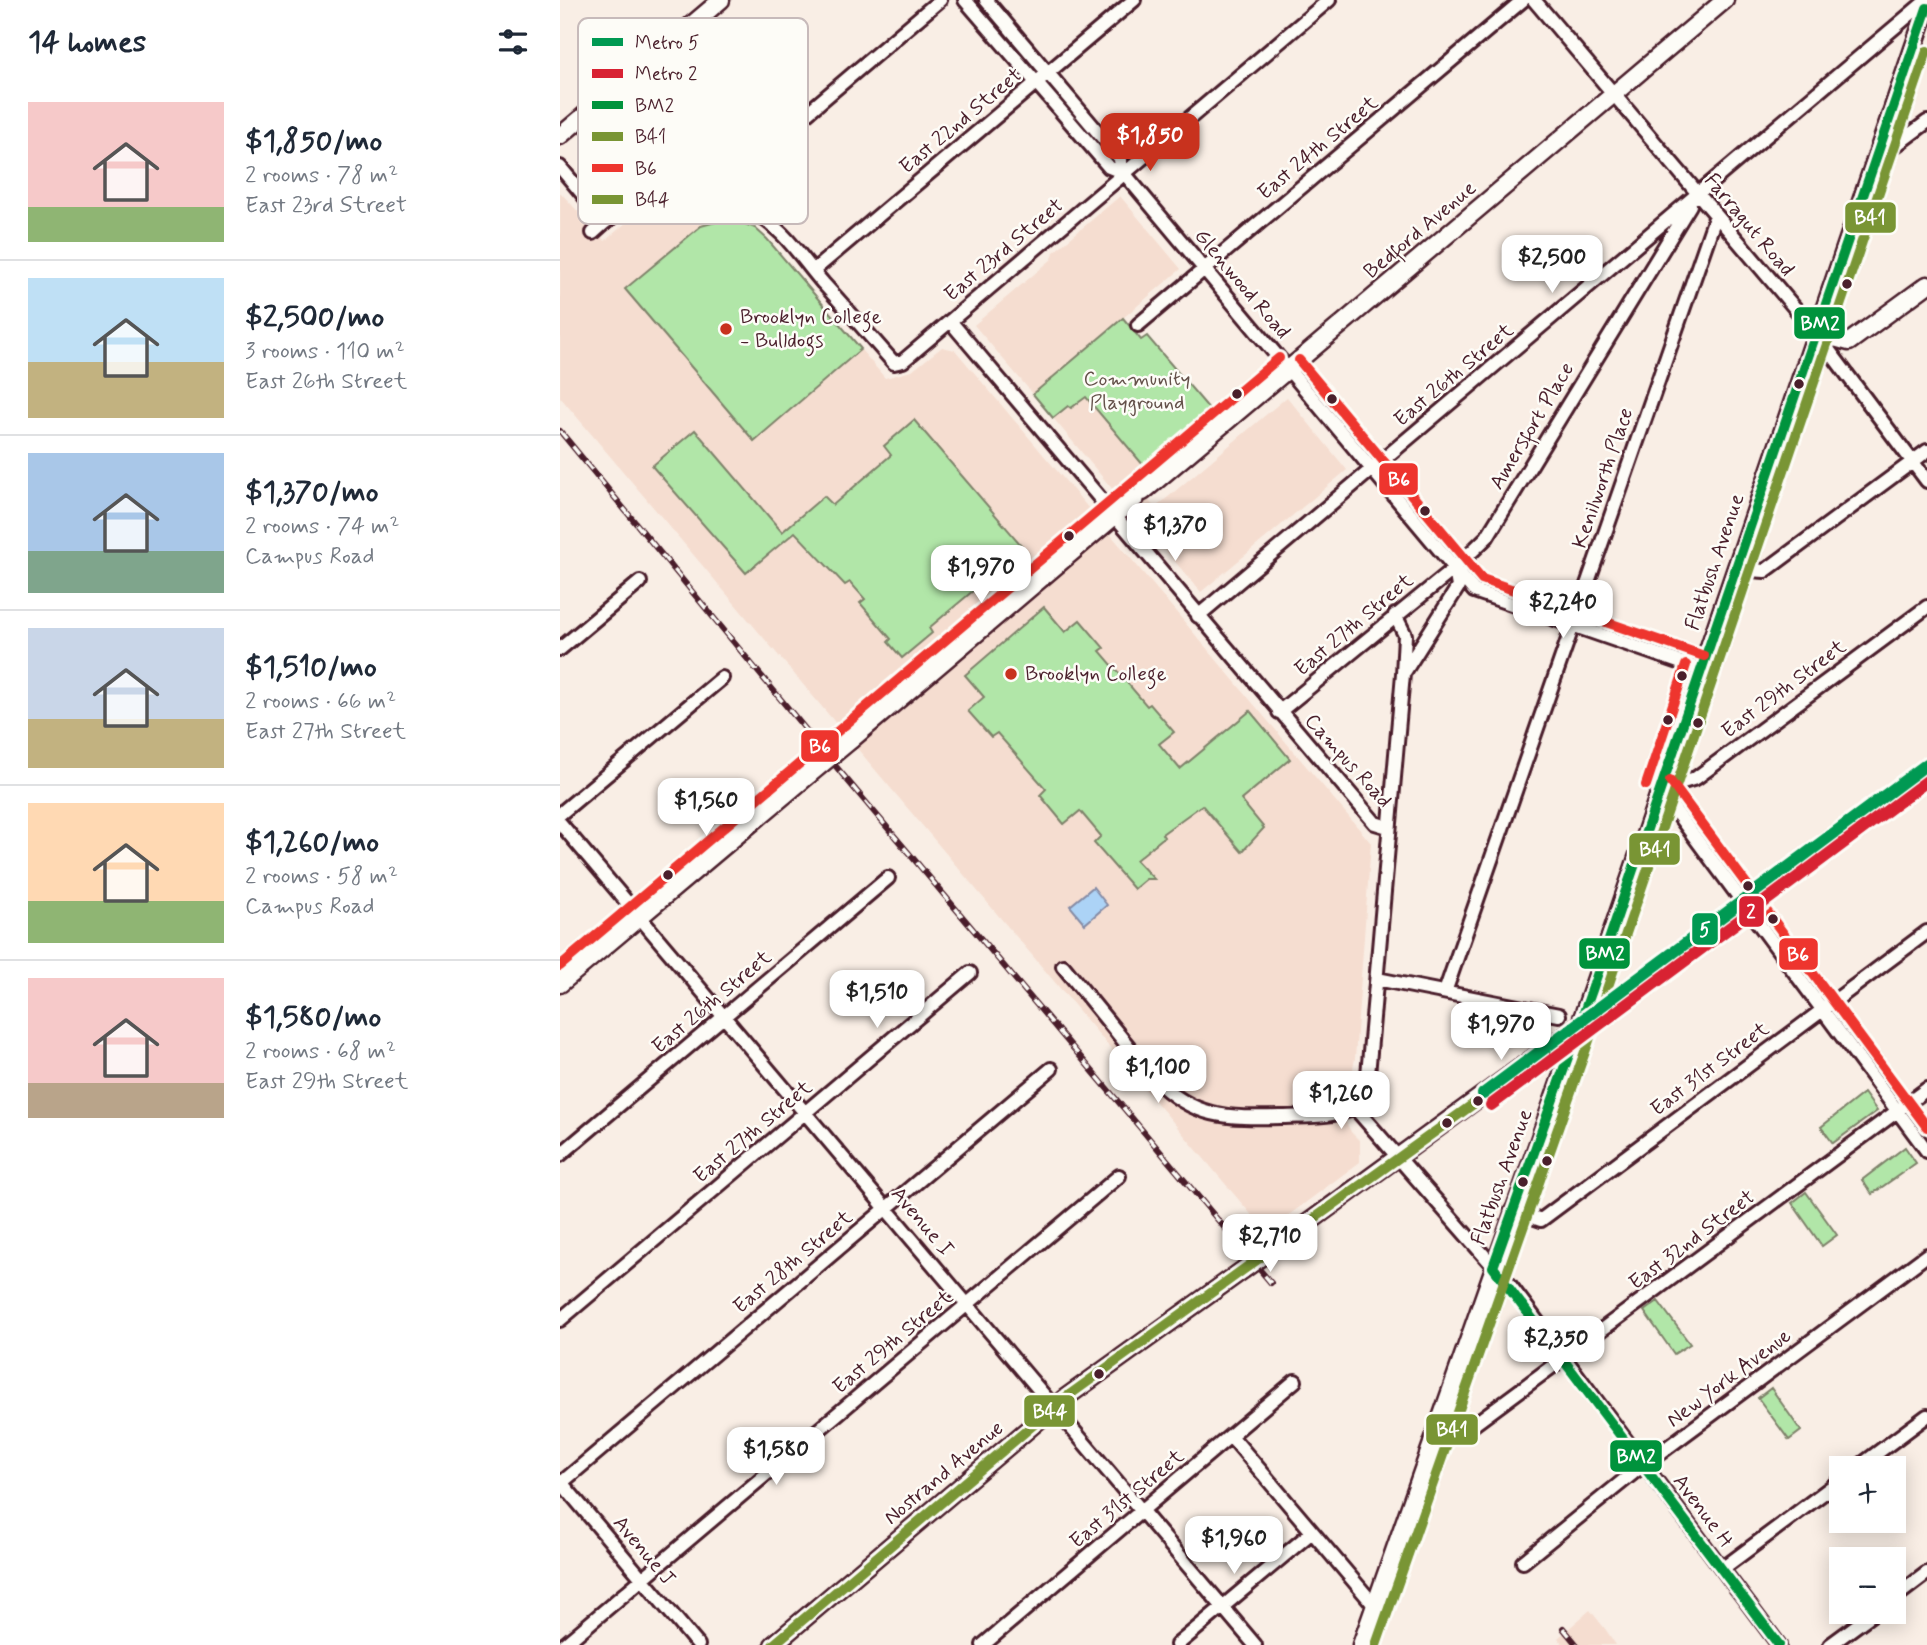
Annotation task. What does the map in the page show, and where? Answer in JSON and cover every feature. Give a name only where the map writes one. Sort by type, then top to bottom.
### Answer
[{"type":"main road","points":[[700,18],[721,0]]},
{"type":"main road","name":"Bedford Avenue","points":[[560,984],[1725,0]]},
{"type":"main road","name":"Flatbush Avenue","points":[[1361,1645],[1578,1028],[1927,8]]},
{"type":"main road","points":[[560,136],[578,121]]},
{"type":"main road","points":[[1816,333],[1849,342],[1927,285]]},
{"type":"main road","name":"Nostrand Avenue","points":[[773,1645],[1054,1407],[1578,1028],[1927,770]]},
{"type":"street","points":[[808,112],[940,0]]},
{"type":"street","name":"Glenwood Road","points":[[965,0],[1108,167],[1124,173]]},
{"type":"street","name":"Glenwood Road","points":[[986,0],[1119,157],[1124,173],[1204,270],[1474,591],[1699,669]]},
{"type":"street","name":"East 22nd Street","points":[[813,271],[1134,0]]},
{"type":"street","name":"East 23rd Street","points":[[813,271],[894,363],[904,361],[1329,0]]},
{"type":"street","name":"East 24th Street","points":[[1138,325],[1523,0]]},
{"type":"street","name":"Farragut Road","points":[[1534,0],[1816,333],[1927,481]]},
{"type":"street","name":"East 26th Street","points":[[1198,616],[1927,0]]},
{"type":"street","points":[[1876,160],[1927,122]]},
{"type":"street","points":[[560,167],[578,188]]},
{"type":"street","name":"Amersfort Place","points":[[1455,568],[1486,537],[1697,194]]},
{"type":"street","name":"Kenilworth Place","points":[[1445,992],[1716,215]]},
{"type":"street","points":[[593,233],[601,224]]},
{"type":"street","points":[[769,224],[813,271]]},
{"type":"street","name":"Campus Road","points":[[950,321],[1375,824],[1388,827],[1368,1075],[1355,1108]]},
{"type":"street","points":[[1735,569],[1765,571],[1927,450]]},
{"type":"street","points":[[1403,674],[1458,587],[1455,568]]},
{"type":"street","name":"East 27th Street","points":[[1279,712],[1395,614],[1455,568]]},
{"type":"street","points":[[560,649],[640,582]]},
{"type":"street","name":"East 29th Street","points":[[1659,789],[1696,778],[1927,607]]},
{"type":"street","points":[[1388,827],[1405,635],[1395,614]]},
{"type":"street","points":[[560,814],[722,678]]},
{"type":"street","points":[[1659,789],[1927,1151]]},
{"type":"street","name":"Avenue I","points":[[560,823],[1255,1645]]},
{"type":"street","name":"East 26th Street","points":[[560,1154],[888,878]]},
{"type":"street","name":"East 31st Street","points":[[1512,1210],[1541,1220],[1927,932]]},
{"type":"street","points":[[1063,967],[1154,1078],[1179,1100],[1208,1114],[1226,1117],[1318,1116],[1343,1113],[1355,1108]]},
{"type":"street","name":"East 27th Street","points":[[560,1320],[970,973]]},
{"type":"street","points":[[1377,979],[1559,1015]]},
{"type":"street","name":"East 28th Street","points":[[560,1482],[1051,1069]]},
{"type":"street","name":"East 32nd Street","points":[[1441,1417],[1469,1428],[1927,1089]]},
{"type":"street","name":"Avenue H","points":[[1355,1108],[1493,1267],[1779,1645]]},
{"type":"street","name":"East 29th Street","points":[[564,1645],[1119,1176]]},
{"type":"street","name":"New York Avenue","points":[[1524,1562],[1644,1464],[1927,1255]]},
{"type":"street","name":"East 31st Street","points":[[983,1645],[1295,1381]]},
{"type":"street","points":[[1873,1456],[1927,1416]]},
{"type":"street","points":[[1231,1436],[1375,1606]]},
{"type":"street","name":"Avenue J","points":[[560,1482],[698,1645]]},
{"type":"street","points":[[1722,1569],[1829,1489]]},
{"type":"street","points":[[1177,1645],[1312,1532]]},
{"type":"street","points":[[1906,1589],[1927,1573]]},
{"type":"street","points":[[1830,1645],[1859,1624]]},
{"type":"shaded area","name":"Brooklyn College","points":[[560,192],[578,212],[578,224],[589,224],[605,241],[625,224],[746,224],[767,239],[885,378],[912,371],[942,347],[955,350],[1371,843],[1355,1058],[1351,1080],[1334,1098],[1351,1132],[1360,1141],[1360,1162],[1266,1232],[560,397]]},
{"type":"shaded area","points":[[1120,196],[1181,269],[1033,394],[974,325],[1052,259],[1054,252]]},
{"type":"shaded area","points":[[1085,397],[1144,466],[1130,478],[1155,508],[1287,397],[1347,470],[1201,592],[1140,521],[1150,512],[1125,483],[1114,491],[1053,418]]},
{"type":"shaded area","points":[[1590,1610],[1616,1645],[1564,1645],[1558,1638]]},
{"type":"green space","points":[[745,224],[755,228],[861,349],[754,441],[625,289],[701,226]]},
{"type":"green space","name":"Community Playground","points":[[1123,318],[1141,340],[1147,336],[1210,410],[1144,466],[1086,397],[1053,418],[1033,394]]},
{"type":"green space","points":[[914,420],[1028,553],[1011,568],[1006,563],[929,628],[932,633],[902,658],[888,642],[891,639],[860,603],[865,599],[850,582],[845,585],[795,532],[746,573],[652,466],[695,430],[782,532],[824,496],[833,505],[891,455],[884,446]]},
{"type":"green space","points":[[1044,607],[1065,632],[1080,620],[1104,648],[1100,651],[1147,706],[1150,704],[1174,732],[1159,744],[1180,769],[1250,711],[1290,759],[1241,800],[1264,828],[1242,852],[1202,805],[1162,834],[1164,837],[1136,860],[1154,879],[1146,879],[1134,889],[1094,843],[1101,836],[1080,811],[1064,824],[1040,795],[1046,789],[997,733],[991,737],[968,711],[984,697],[965,675]]},
{"type":"green space","points":[[1864,1093],[1877,1111],[1833,1143],[1821,1127]]},
{"type":"green space","points":[[1905,1147],[1916,1163],[1872,1194],[1862,1180]]},
{"type":"green space","points":[[1806,1192],[1837,1235],[1822,1246],[1792,1203]]},
{"type":"green space","points":[[1658,1301],[1690,1344],[1674,1354],[1644,1311]]},
{"type":"green space","points":[[1771,1388],[1801,1431],[1789,1440],[1758,1398]]},
{"type":"water","points":[[1093,887],[1107,905],[1085,924],[1070,906]]},
{"type":"railway","points":[[560,431],[843,775],[1271,1283]]},
{"type":"railway","points":[[1563,1628],[1577,1645]]},
{"type":"metro line","name":"5","points":[[1483,1094],[1927,764]]},
{"type":"metro line","name":"2","points":[[1491,1105],[1927,781]]},
{"type":"transit line","name":"BM2","points":[[1493,1267],[1592,990],[1927,8]]},
{"type":"transit line","name":"B41","points":[[1376,1645],[1605,995],[1927,51]]},
{"type":"transit line","name":"B6","points":[[560,966],[1279,358]]},
{"type":"transit line","name":"B6","points":[[1299,360],[1482,579],[1704,656]]},
{"type":"transit line","name":"B6","points":[[1646,785],[1686,665]]},
{"type":"transit line","name":"B44","points":[[773,1645],[1065,1398],[1547,1051],[1927,770]]},
{"type":"transit line","name":"B6","points":[[1670,781],[1927,1127]]},
{"type":"transit line","name":"BM2","points":[[1493,1267],[1779,1645]]},
{"type":"place","name":"Brooklyn College - Bulldogs","points":[[726,329]]},
{"type":"place","name":"Brooklyn College","points":[[1011,674]]}]
